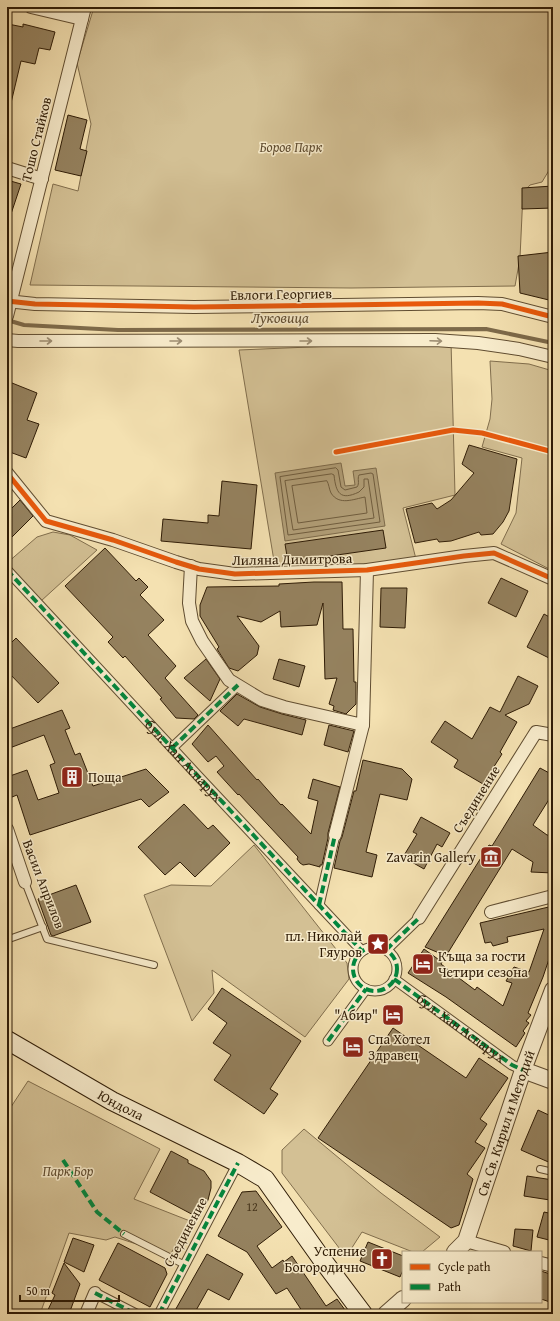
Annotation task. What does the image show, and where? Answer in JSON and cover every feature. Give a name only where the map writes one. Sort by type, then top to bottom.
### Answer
[{"type":"main road","name":"Юндола","points":[[7,1040],[112,1102],[238,1163],[265,1180],[363,1314]]},
{"type":"street","points":[[31,7],[82,19]]},
{"type":"street","name":"Тошо Стайков","points":[[7,316],[9,301],[42,179],[85,7]]},
{"type":"street","points":[[7,168],[42,179]]},
{"type":"street","name":"Евлоги Георгиев","points":[[9,301],[35,304],[194,307],[478,303],[502,304],[553,317]]},
{"type":"street","points":[[7,340],[434,340],[478,343],[519,349],[553,357]]},
{"type":"street","name":"Лиляна Димитрова","points":[[7,473],[46,521],[114,540],[200,569],[235,574],[367,570],[494,553],[553,579]]},
{"type":"street","points":[[191,566],[189,603],[192,621],[202,641],[229,680],[262,700],[363,725]]},
{"type":"street","name":"бул. Хан Аспарух","points":[[7,570],[362,951]]},
{"type":"street","points":[[319,905],[363,725],[367,570]]},
{"type":"street","points":[[172,748],[238,685]]},
{"type":"street","name":"Съединение","points":[[386,950],[419,918],[536,732],[553,735]]},
{"type":"street","name":"Васил Априлов","points":[[7,829],[26,882]]},
{"type":"street","points":[[491,912],[553,896]]},
{"type":"street","points":[[374,947],[386,950],[391,954],[397,966],[397,973],[385,989],[373,991],[366,990],[356,981],[353,975],[354,961],[357,955],[362,951],[374,947]]},
{"type":"street","name":"бул. Хан Аспарух","points":[[394,979],[512,1065],[553,1081]]},
{"type":"street","points":[[328,1041],[366,990]]},
{"type":"street","name":"Св. Св. Кирил и Методий","points":[[461,1246],[553,990]]},
{"type":"street","name":"Съединение","points":[[159,1314],[238,1163]]},
{"type":"street","points":[[461,1246],[497,1251]]},
{"type":"street","points":[[542,1263],[553,1266]]},
{"type":"street","points":[[86,1314],[95,1293],[136,1314]]},
{"type":"street","points":[[386,1314],[402,1300]]},
{"type":"lane","name":"Васил Априлов","points":[[26,882],[47,939],[154,965]]},
{"type":"lane","points":[[9,939],[42,927]]},
{"type":"lane","points":[[540,1169],[553,1172]]},
{"type":"lane","points":[[124,1234],[185,1265]]},
{"type":"green space","name":"Боров Парк","points":[[94,7],[553,7],[553,167],[551,167],[542,182],[530,185],[523,193],[520,258],[515,286],[351,288],[30,285],[53,184],[78,191],[91,124],[77,63]]},
{"type":"green space","points":[[451,341],[455,495],[403,508],[417,563],[276,573],[239,350]]},
{"type":"green space","points":[[490,361],[529,364],[553,371],[553,571],[501,544],[516,513],[522,458],[482,447],[490,419],[492,399]]},
{"type":"green space","points":[[53,532],[70,535],[97,550],[41,601],[7,563],[37,537]]},
{"type":"green space","points":[[254,845],[347,963],[349,979],[305,1037],[212,970],[214,993],[192,1021],[144,895],[171,885],[211,886]]},
{"type":"green space","name":"Парк Бор","points":[[28,1081],[160,1149],[134,1199],[190,1221],[170,1255],[115,1237],[106,1240],[69,1233],[40,1314],[7,1314],[7,1113]]},
{"type":"green space","points":[[304,1129],[381,1193],[440,1237],[423,1251],[410,1251],[362,1232],[346,1257],[282,1173],[282,1150]]},
{"type":"water","points":[[341,463],[345,486],[355,485],[353,471],[376,468],[385,526],[285,541],[275,473]]},
{"type":"building","points":[[8,24],[23,27],[23,24],[55,32],[50,50],[39,48],[35,64],[21,61],[11,103],[7,102]]},
{"type":"building","points":[[68,115],[87,120],[80,149],[87,151],[81,176],[55,170]]},
{"type":"building","points":[[7,180],[21,184],[9,220],[7,220]]},
{"type":"building","points":[[553,186],[553,208],[522,209],[522,188]]},
{"type":"building","points":[[553,252],[553,301],[520,293],[518,256]]},
{"type":"building","points":[[7,381],[37,393],[27,420],[39,424],[26,458],[7,451]]},
{"type":"building","points":[[469,445],[517,459],[509,511],[503,522],[493,534],[481,535],[479,532],[451,541],[439,542],[437,539],[415,543],[406,509],[432,503],[437,509],[451,500],[474,473],[462,464]]},
{"type":"building","points":[[222,481],[257,485],[251,549],[161,541],[163,519],[208,523],[208,515],[219,516]]},
{"type":"building","points":[[20,500],[33,516],[7,542],[7,513]]},
{"type":"building","points":[[383,530],[386,548],[288,562],[285,544]]},
{"type":"building","points":[[105,548],[136,581],[139,578],[148,587],[140,595],[164,620],[148,635],[176,666],[165,678],[198,715],[194,719],[176,718],[160,699],[162,698],[125,656],[123,658],[108,642],[113,637],[65,586]]},
{"type":"building","points":[[501,578],[528,591],[516,617],[488,603]]},
{"type":"building","points":[[342,582],[343,629],[353,629],[354,682],[356,682],[356,704],[346,714],[333,710],[334,706],[329,704],[337,678],[325,679],[323,603],[317,625],[281,627],[280,611],[261,622],[237,616],[259,646],[257,655],[238,671],[229,668],[217,649],[219,647],[200,616],[200,605],[207,587],[279,586],[279,584]]},
{"type":"building","points":[[381,588],[407,588],[405,628],[380,627]]},
{"type":"building","points":[[544,614],[553,619],[553,660],[527,647]]},
{"type":"building","points":[[16,638],[59,683],[38,703],[7,671],[7,647]]},
{"type":"building","points":[[206,659],[220,679],[210,701],[184,678]]},
{"type":"building","points":[[279,659],[305,666],[299,687],[273,679]]},
{"type":"building","points":[[518,676],[538,686],[529,704],[505,715],[517,722],[500,752],[502,754],[483,784],[454,767],[458,760],[431,742],[445,721],[472,739],[490,707],[500,712]]},
{"type":"building","points":[[237,694],[260,707],[306,720],[302,735],[244,719],[238,726],[220,711]]},
{"type":"building","name":"Поща","points":[[62,710],[70,728],[65,730],[75,755],[80,753],[93,786],[146,769],[169,792],[149,807],[141,799],[30,835],[17,795],[7,799],[7,777],[27,770],[38,800],[59,793],[50,765],[55,763],[44,735],[7,749],[7,730]]},
{"type":"building","points":[[208,725],[257,780],[258,779],[281,805],[282,804],[311,834],[318,801],[308,798],[313,779],[340,787],[328,833],[322,865],[320,865],[320,867],[309,864],[303,865],[300,863],[297,859],[298,857],[217,772],[224,766],[216,756],[208,762],[192,744]]},
{"type":"building","points":[[329,725],[354,731],[348,752],[324,745]]},
{"type":"building","points":[[363,760],[402,769],[412,779],[407,800],[380,794],[366,852],[377,855],[372,877],[334,868],[354,791],[356,791]]},
{"type":"building","points":[[540,768],[553,775],[553,793],[533,825],[547,835],[553,836],[553,873],[531,872],[533,862],[512,849],[446,956],[425,947],[489,845],[492,846]]},
{"type":"building","points":[[184,804],[208,829],[213,825],[230,843],[195,877],[180,862],[165,875],[138,847]]},
{"type":"building","points":[[421,817],[450,833],[442,847],[437,844],[424,869],[403,857],[417,834],[413,832]]},
{"type":"building","points":[[76,885],[91,922],[53,936],[51,935],[38,899]]},
{"type":"building","points":[[553,906],[553,947],[543,977],[528,1013],[531,1015],[526,1021],[529,1023],[523,1031],[525,1033],[516,1047],[446,997],[408,973],[424,949],[475,990],[477,987],[503,1006],[512,983],[506,981],[514,967],[529,972],[544,929],[507,937],[508,942],[493,946],[491,942],[485,943],[480,923]]},
{"type":"building","points":[[222,988],[301,1041],[270,1089],[278,1094],[264,1114],[214,1080],[231,1055],[213,1043],[227,1023],[208,1009]]},
{"type":"building","points":[[393,1028],[466,1078],[479,1058],[508,1078],[480,1119],[487,1124],[475,1142],[485,1148],[467,1174],[473,1179],[459,1225],[451,1228],[318,1138]]},
{"type":"building","points":[[538,1110],[553,1117],[553,1164],[521,1150]]},
{"type":"building","points":[[171,1151],[188,1160],[188,1163],[204,1171],[211,1181],[208,1200],[199,1218],[150,1192]]},
{"type":"building","points":[[527,1176],[553,1180],[550,1200],[524,1196]]},
{"type":"building","points":[[256,1191],[282,1227],[257,1246],[272,1268],[283,1260],[284,1262],[292,1256],[326,1306],[337,1299],[348,1314],[304,1314],[287,1288],[276,1294],[247,1252],[218,1236],[242,1192]]},
{"type":"building","points":[[544,1212],[553,1214],[553,1241],[537,1237]]},
{"type":"building","points":[[515,1229],[533,1230],[531,1251],[513,1246]]},
{"type":"building","points":[[73,1238],[94,1245],[84,1272],[64,1262]]},
{"type":"building","name":"Успение Богородично","points":[[368,1242],[402,1256],[402,1272],[400,1277],[360,1261]]},
{"type":"building","points":[[118,1243],[165,1268],[167,1274],[150,1307],[99,1280]]},
{"type":"building","points":[[207,1254],[243,1274],[229,1300],[208,1289],[194,1314],[173,1314]]},
{"type":"building","points":[[64,1263],[80,1284],[69,1314],[46,1314],[55,1295],[52,1293]]},
{"type":"building","points":[[542,1271],[553,1275],[553,1303],[542,1299]]},
{"type":"waterway","name":"Луковица","points":[[7,320],[24,325],[118,330],[486,329],[553,343]]},
{"type":"marked path","points":[[7,570],[362,951]]},
{"type":"marked path","points":[[172,748],[238,685]]},
{"type":"marked path","points":[[319,905],[335,835]]},
{"type":"marked path","points":[[386,950],[419,918]]},
{"type":"marked path","points":[[375,947],[387,951],[393,957],[397,969],[393,981],[387,987],[375,991],[363,987],[357,981],[353,969],[357,957],[363,951],[375,947]]},
{"type":"marked path","points":[[394,979],[512,1065],[523,1070]]},
{"type":"marked path","points":[[328,1041],[366,989]]},
{"type":"marked path","points":[[63,1160],[97,1212],[124,1234]]},
{"type":"marked path","points":[[159,1314],[238,1163]]},
{"type":"marked path","points":[[95,1293],[136,1314]]},
{"type":"cycle path","points":[[7,301],[35,304],[194,307],[478,303],[502,304],[553,317]]},
{"type":"cycle path","points":[[336,452],[453,430],[482,433],[553,452]]},
{"type":"cycle path","points":[[7,473],[46,521],[113,540],[199,569],[235,574],[367,570],[494,553],[553,579]]},
{"type":"place","name":"Поща","points":[[72,777]]},
{"type":"place","name":"Zavarin Gallery","points":[[491,857]]},
{"type":"place","name":"пл. Николай Гяуров","points":[[378,944]]},
{"type":"place","name":"Къща за гости Четири сезона","points":[[423,964]]},
{"type":"place","name":"\"Абир\"","points":[[393,1015]]},
{"type":"place","name":"Спа Хотел Здравец","points":[[353,1047]]},
{"type":"place","name":"Успение Богородично","points":[[382,1259]]}]
